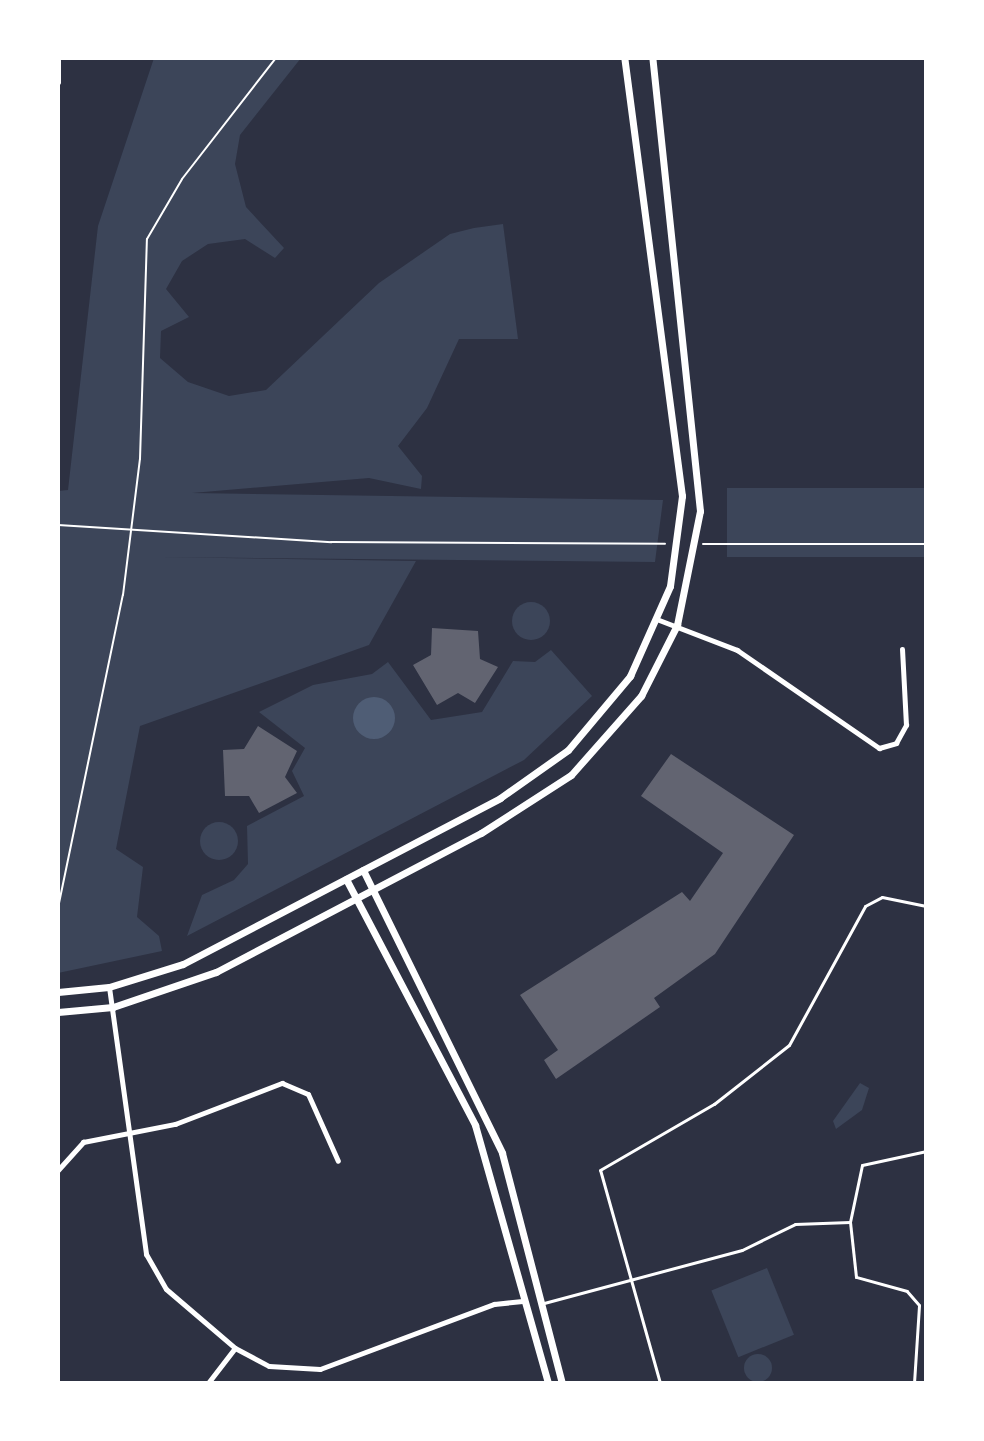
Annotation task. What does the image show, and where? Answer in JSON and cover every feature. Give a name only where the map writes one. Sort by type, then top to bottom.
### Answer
[{"type":"street","points":[[58,992],[109,987],[183,964],[379,862],[554,762],[616,697],[659,620],[679,544],[680,466],[624,58]]},
{"type":"street","points":[[58,1012],[113,1007],[216,972],[529,806],[579,768],[641,696],[677,625],[695,564],[700,484],[652,58]]},
{"type":"street","points":[[58,60],[58,82]]},
{"type":"street","points":[[659,620],[737,650],[879,748],[896,743],[906,725],[902,649]]},
{"type":"street","points":[[363,870],[490,1121],[562,1383]]},
{"type":"street","points":[[346,879],[475,1125],[548,1383]]},
{"type":"street","points":[[109,987],[139,1223],[154,1270],[235,1348],[269,1366],[320,1369],[494,1304],[526,1301]]},
{"type":"street","points":[[58,1170],[83,1142],[130,1135],[292,1083],[311,1098],[338,1161]]},
{"type":"street","points":[[208,1383],[235,1348]]},
{"type":"lane","points":[[660,1383],[629,1284],[600,1170],[714,1104],[789,1045],[865,906],[882,897],[926,906]]},
{"type":"lane","points":[[914,1383],[917,1299],[856,1277],[850,1222],[862,1165],[926,1151]]},
{"type":"lane","points":[[541,1303],[629,1284],[742,1250],[795,1224],[850,1222]]},
{"type":"path","points":[[58,908],[123,595],[127,533],[140,459],[147,239],[189,169],[276,58]]},
{"type":"path","points":[[58,525],[127,533],[671,544]]},
{"type":"path","points":[[706,544],[926,544]]},
{"type":"shaded area","points":[[154,58],[301,58],[240,135],[235,164],[246,207],[284,248],[275,258],[245,239],[208,244],[182,261],[166,289],[189,317],[161,331],[160,358],[188,382],[229,396],[266,390],[379,283],[450,234],[503,224],[518,339],[459,339],[427,408],[398,446],[422,476],[421,489],[369,478],[192,493],[663,500],[655,562],[160,557],[416,561],[369,645],[140,726],[116,849],[143,867],[137,917],[159,936],[162,951],[58,973],[58,491],[68,490],[98,226]]},
{"type":"shaded area","points":[[727,488],[926,488],[926,557],[727,557]]},
{"type":"shaded area","points":[[531,602],[544,608],[550,621],[544,634],[531,640],[518,634],[512,621],[518,608]]},
{"type":"shaded area","points":[[551,650],[592,696],[524,760],[187,936],[202,895],[234,880],[248,864],[247,826],[304,796],[292,771],[305,748],[259,712],[313,685],[372,674],[388,662],[431,720],[482,712],[513,661],[535,662]]},
{"type":"shaded area","points":[[374,697],[389,703],[395,718],[389,733],[374,739],[359,733],[353,718],[359,703]]},
{"type":"shaded area","points":[[219,822],[232,828],[238,841],[232,854],[219,860],[206,854],[200,841],[206,828]]},
{"type":"shaded area","points":[[860,1083],[869,1088],[862,1110],[836,1129],[833,1121]]},
{"type":"shaded area","points":[[767,1268],[794,1335],[738,1357],[711,1290]]},
{"type":"shaded area","points":[[758,1354],[768,1358],[772,1368],[768,1378],[758,1382],[748,1378],[744,1368],[748,1358]]},
{"type":"building","points":[[432,628],[478,631],[480,659],[498,667],[475,703],[458,693],[437,705],[413,665],[431,655]]},
{"type":"building","points":[[258,726],[297,751],[285,777],[297,793],[259,813],[249,796],[225,796],[223,750],[244,749]]},
{"type":"building","points":[[671,754],[794,835],[715,954],[654,998],[660,1007],[556,1079],[544,1060],[558,1050],[520,995],[682,892],[690,901],[723,853],[641,796]]}]
